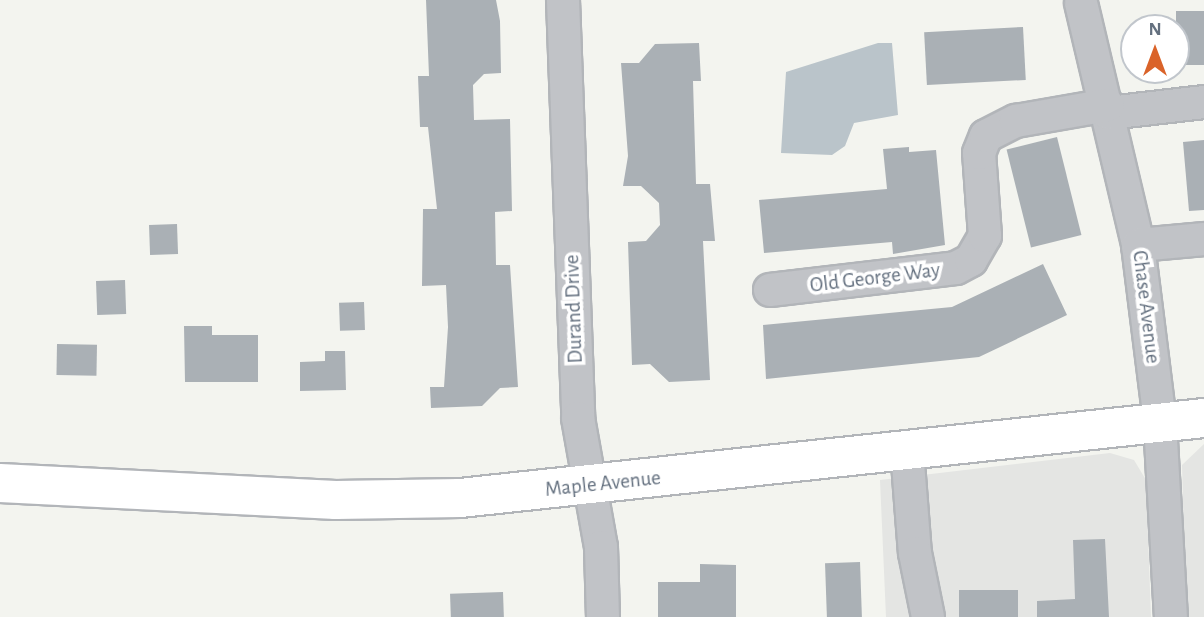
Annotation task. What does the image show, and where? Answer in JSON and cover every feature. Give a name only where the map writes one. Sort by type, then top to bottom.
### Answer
[{"type":"main road","name":"Maple Avenue","points":[[0,483],[360,500],[589,486],[1204,418]]},
{"type":"street","name":"Durand Drive","points":[[563,0],[578,418],[601,547],[603,617]]},
{"type":"street","name":"Chase Avenue","points":[[1081,3],[1109,109],[1138,245],[1160,422],[1171,617]]},
{"type":"street","points":[[1109,109],[1204,102]]},
{"type":"street","name":"Old George Way","points":[[770,290],[930,273],[971,260],[987,226],[979,167],[986,136],[1016,121],[1109,109]]},
{"type":"street","points":[[1138,245],[1204,239]]},
{"type":"street","points":[[907,450],[915,553],[929,617]]},
{"type":"shaded area","points":[[878,43],[892,43],[898,115],[854,123],[845,146],[832,155],[781,153],[786,72]]},
{"type":"shaded area","points":[[1204,444],[1204,617],[1186,617],[1182,465]]},
{"type":"shaded area","points":[[1110,453],[1134,460],[1146,480],[1151,617],[886,617],[880,480]]},
{"type":"building","points":[[426,0],[496,0],[500,21],[501,73],[484,74],[473,85],[474,120],[510,119],[512,211],[495,212],[496,265],[510,265],[518,387],[500,388],[482,406],[431,408],[430,387],[444,387],[448,327],[446,285],[422,286],[423,209],[437,209],[428,127],[420,127],[418,76],[429,76]]},
{"type":"building","points":[[1176,11],[1204,11],[1204,65],[1190,65],[1190,14],[1176,14]]},
{"type":"building","points":[[1023,27],[1026,80],[927,85],[924,32]]},
{"type":"building","points":[[699,43],[701,81],[693,81],[696,184],[710,184],[715,241],[703,241],[710,380],[669,382],[650,364],[632,365],[628,242],[646,241],[660,225],[659,203],[641,186],[623,186],[628,156],[621,63],[639,63],[655,44]]},
{"type":"building","points":[[1057,137],[1081,235],[1031,248],[1007,150]]},
{"type":"building","points":[[1204,140],[1204,210],[1189,211],[1183,142]]},
{"type":"building","points":[[909,147],[909,152],[936,150],[945,245],[893,254],[892,242],[764,253],[759,200],[887,189],[883,149]]},
{"type":"building","points":[[177,224],[178,254],[150,255],[149,225]]},
{"type":"building","points":[[1043,264],[1067,315],[979,357],[766,379],[763,325],[952,307]]},
{"type":"building","points":[[125,280],[126,314],[97,315],[96,281]]},
{"type":"building","points":[[364,302],[365,330],[340,331],[339,303]]},
{"type":"building","points":[[184,326],[212,326],[212,335],[258,335],[258,382],[185,382]]},
{"type":"building","points":[[57,344],[97,345],[96,376],[56,375]]},
{"type":"building","points":[[325,351],[345,351],[346,390],[300,391],[300,362],[325,361]]},
{"type":"building","points":[[1105,539],[1109,617],[1037,617],[1037,601],[1075,599],[1073,540]]},
{"type":"building","points":[[860,562],[862,617],[827,617],[825,563]]},
{"type":"building","points":[[700,564],[736,565],[736,617],[658,617],[658,582],[700,582]]},
{"type":"building","points":[[959,590],[1018,590],[1018,617],[959,617]]},
{"type":"building","points":[[503,592],[504,617],[451,617],[450,594]]}]
